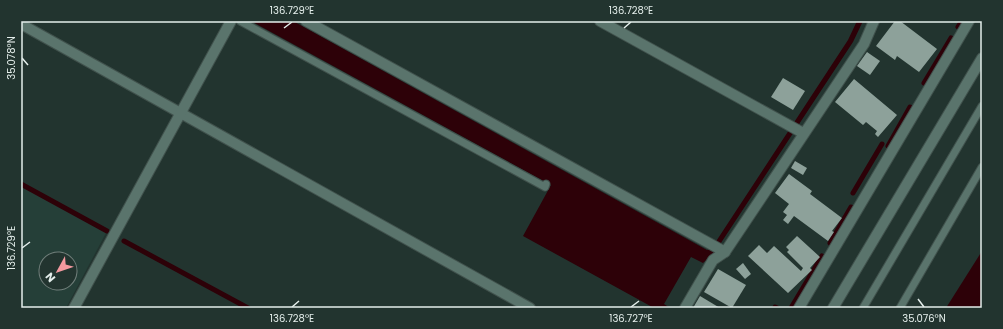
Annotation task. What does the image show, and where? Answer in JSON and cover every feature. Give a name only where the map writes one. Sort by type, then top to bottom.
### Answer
[{"type":"street","points":[[74,308],[231,21]]},
{"type":"street","points":[[306,21],[719,249]]},
{"type":"street","points":[[600,21],[801,131]]},
{"type":"street","points":[[685,308],[719,249],[864,44],[874,21]]},
{"type":"street","points":[[799,308],[969,21]]},
{"type":"street","points":[[21,24],[530,308]]},
{"type":"street","points":[[834,308],[982,58]]},
{"type":"lane","points":[[240,21],[545,187],[546,184]]},
{"type":"lane","points":[[863,308],[982,106]]},
{"type":"lane","points":[[900,308],[982,167]]},
{"type":"shaded area","points":[[251,21],[293,21],[707,250],[711,249],[848,40],[857,21],[863,21],[853,42],[715,252],[703,263],[691,257],[664,304],[670,308],[654,308],[523,236],[551,185]]},
{"type":"shaded area","points":[[21,184],[107,231],[78,285],[78,251],[38,251],[38,291],[75,291],[66,308],[21,308]]},
{"type":"shaded area","points":[[982,251],[982,308],[946,308]]},
{"type":"building","points":[[895,21],[900,21],[937,49],[919,72],[897,56],[895,60],[876,46]]},
{"type":"building","points":[[867,52],[880,61],[870,75],[857,66]]},
{"type":"building","points":[[783,78],[805,91],[793,110],[771,97]]},
{"type":"building","points":[[854,79],[897,115],[878,137],[875,134],[877,131],[866,122],[863,125],[835,102]]},
{"type":"building","points":[[795,161],[807,168],[803,175],[791,168]]},
{"type":"building","points":[[789,174],[812,191],[810,194],[842,218],[832,231],[834,232],[828,241],[794,216],[788,224],[783,220],[787,215],[783,212],[789,204],[775,193]]},
{"type":"building","points":[[797,236],[820,257],[810,268],[812,270],[788,293],[748,256],[759,245],[767,253],[774,246],[801,271],[803,268],[787,252],[789,250],[786,247]]},
{"type":"building","points":[[743,263],[751,274],[745,279],[736,269]]},
{"type":"building","points":[[718,269],[746,285],[732,308],[704,292]]},
{"type":"building","points":[[700,296],[720,308],[693,308]]},
{"type":"waterway","points":[[958,27],[962,21]]},
{"type":"waterway","points":[[924,83],[951,38]]},
{"type":"waterway","points":[[888,146],[910,107]]},
{"type":"waterway","points":[[853,193],[882,144]]},
{"type":"waterway","points":[[21,184],[107,231]]},
{"type":"waterway","points":[[830,243],[851,207]]},
{"type":"waterway","points":[[124,241],[248,308]]},
{"type":"waterway","points":[[791,308],[822,256]]}]
